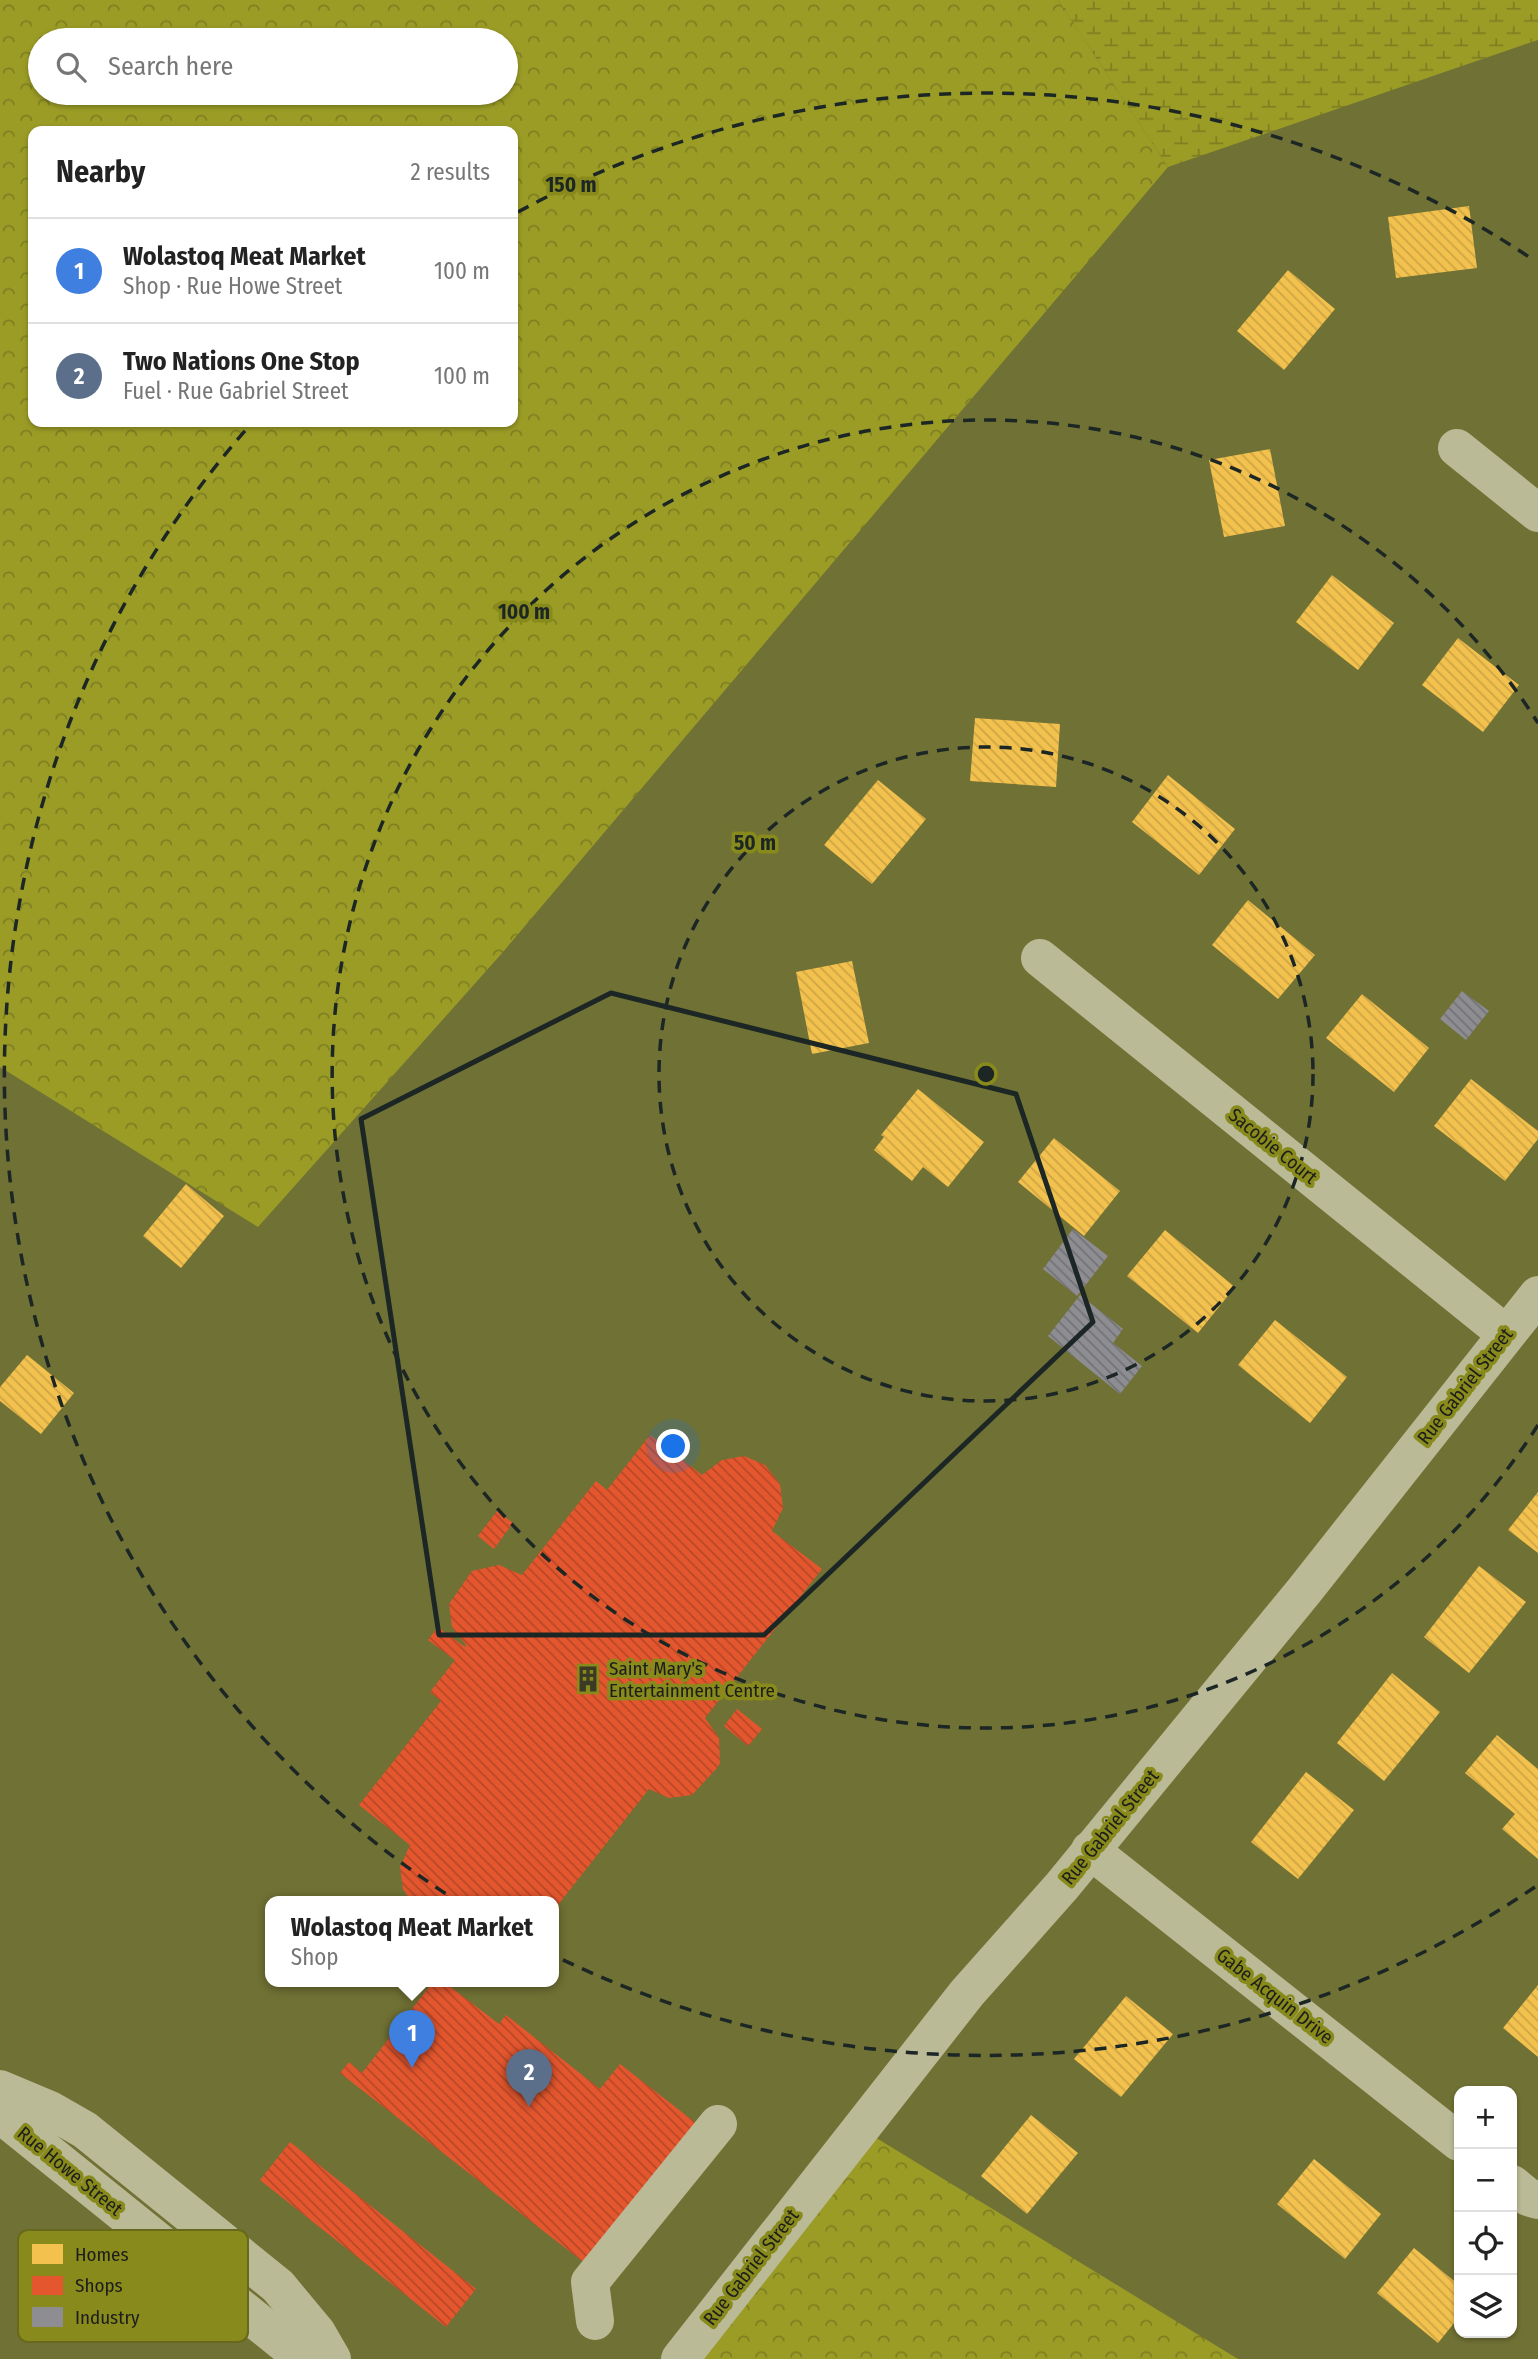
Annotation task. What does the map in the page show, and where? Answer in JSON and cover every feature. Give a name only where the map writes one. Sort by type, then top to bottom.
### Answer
[{"type":"street","points":[[1457,447],[1538,513]]},
{"type":"street","name":"Sacobie Court","points":[[1040,958],[1506,1334]]},
{"type":"street","name":"Rue Gabriel Street","points":[[680,2359],[967,1993],[1062,1886],[1304,1591],[1538,1295]]},
{"type":"street","name":"Gabe Acquin Drive","points":[[1090,1850],[1454,2138]]},
{"type":"street","points":[[0,2089],[50,2110],[85,2130],[209,2230]]},
{"type":"street","name":"Rue Howe Street","points":[[0,2114],[144,2230]]},
{"type":"street","points":[[595,2321],[590,2283],[718,2124]]},
{"type":"street","points":[[1517,2188],[1528,2197],[1538,2200]]},
{"type":"street","points":[[248,2262],[278,2286],[317,2333],[332,2359]]},
{"type":"street","name":"Rue Howe Street","points":[[248,2314],[304,2359]]},
{"type":"highlighted area","points":[[611,993],[1016,1094],[1093,1322],[764,1635],[439,1635],[361,1119]]},
{"type":"green space","points":[[0,0],[1058,0],[1168,167],[503,952],[258,1227],[0,1067]]},
{"type":"green space","points":[[1058,0],[1538,0],[1538,40],[1168,167]]},
{"type":"green space","points":[[860,2128],[1238,2359],[680,2359]]},
{"type":"building: Homes","points":[[1469,206],[1477,268],[1396,278],[1388,217]]},
{"type":"building: Homes","points":[[1288,270],[1335,309],[1284,370],[1237,331]]},
{"type":"building: Homes","points":[[1270,449],[1285,526],[1224,537],[1209,460]]},
{"type":"building: Homes","points":[[1332,575],[1394,623],[1358,670],[1296,622]]},
{"type":"building: Homes","points":[[1458,638],[1519,685],[1483,732],[1422,685]]},
{"type":"building: Homes","points":[[975,718],[1060,724],[1056,787],[970,781]]},
{"type":"building: Homes","points":[[1168,775],[1235,829],[1199,875],[1132,822]]},
{"type":"building: Homes","points":[[878,780],[926,819],[872,884],[824,845]]},
{"type":"building: Homes","points":[[1248,900],[1315,955],[1278,999],[1212,945]]},
{"type":"building: Homes","points":[[852,961],[869,1043],[812,1054],[796,972]]},
{"type":"building: Homes","points":[[1362,994],[1429,1048],[1394,1092],[1326,1038]]},
{"type":"building: Homes","points":[[1471,1079],[1538,1131],[1538,1139],[1505,1181],[1434,1126]]},
{"type":"building: Homes","points":[[918,1089],[984,1142],[948,1187],[923,1167],[912,1181],[874,1150],[884,1137],[881,1135]]},
{"type":"building: Homes","points":[[1054,1138],[1120,1191],[1084,1236],[1018,1182]]},
{"type":"building: Homes","points":[[186,1184],[224,1216],[181,1268],[143,1236]]},
{"type":"building: Homes","points":[[1165,1230],[1235,1287],[1198,1333],[1127,1276]]},
{"type":"building: Homes","points":[[1275,1320],[1347,1377],[1310,1423],[1238,1365]]},
{"type":"building: Homes","points":[[27,1355],[74,1393],[41,1434],[0,1401],[0,1387]]},
{"type":"building: Homes","points":[[1538,1492],[1538,1553],[1508,1530]]},
{"type":"building: Homes","points":[[1479,1566],[1526,1602],[1469,1673],[1424,1637]]},
{"type":"building: Homes","points":[[1392,1673],[1440,1712],[1384,1781],[1337,1743]]},
{"type":"building: Homes","points":[[1497,1735],[1538,1769],[1538,1859],[1502,1829],[1515,1814],[1465,1773]]},
{"type":"building: Homes","points":[[1306,1772],[1354,1810],[1298,1879],[1251,1842]]},
{"type":"building: Homes","points":[[1538,1985],[1538,2057],[1503,2028]]},
{"type":"building: Homes","points":[[1126,1996],[1173,2034],[1121,2097],[1074,2059]]},
{"type":"building: Homes","points":[[1031,2115],[1078,2153],[1027,2214],[981,2176]]},
{"type":"building: Homes","points":[[1314,2159],[1381,2214],[1345,2259],[1277,2204]]},
{"type":"building: Homes","points":[[1414,2248],[1454,2281],[1454,2323],[1438,2343],[1377,2293]]},
{"type":"building: Shops","name":"Saint Mary's Entertainment Centre","points":[[650,1435],[702,1475],[722,1460],[744,1456],[765,1465],[780,1484],[783,1508],[772,1531],[822,1569],[705,1718],[719,1738],[720,1763],[717,1768],[692,1795],[669,1798],[649,1789],[559,1904],[559,1896],[408,1896],[403,1889],[400,1867],[410,1845],[359,1805],[441,1701],[430,1692],[455,1660],[428,1640],[438,1627],[465,1647],[452,1627],[449,1604],[472,1571],[499,1565],[522,1575],[596,1481],[607,1490]]},
{"type":"building: Shops","points":[[497,1511],[513,1523],[494,1549],[478,1536]]},
{"type":"building: Shops","points":[[737,1709],[762,1729],[748,1746],[724,1726]]},
{"type":"building: Shops","points":[[429,1987],[451,1987],[499,2024],[506,2015],[600,2089],[620,2064],[696,2123],[586,2264],[340,2073],[349,2062],[362,2073]]},
{"type":"building: Shops","points":[[290,2142],[476,2289],[446,2327],[260,2180]]},
{"type":"building: Industry","points":[[1462,991],[1489,1011],[1466,1040],[1440,1019]]},
{"type":"building: Industry","points":[[1073,1229],[1108,1256],[1077,1296],[1043,1269]]},
{"type":"building: Industry","points":[[1080,1295],[1123,1329],[1113,1343],[1142,1366],[1120,1394],[1048,1336]]},
{"type":"place","name":"Saint Mary's Entertainment Centre","points":[[588,1679]]},
{"type":"place","name":"Wolastoq Meat Market","points":[[412,2068]]},
{"type":"place","name":"Two Nations One Stop","points":[[529,2107]]}]
